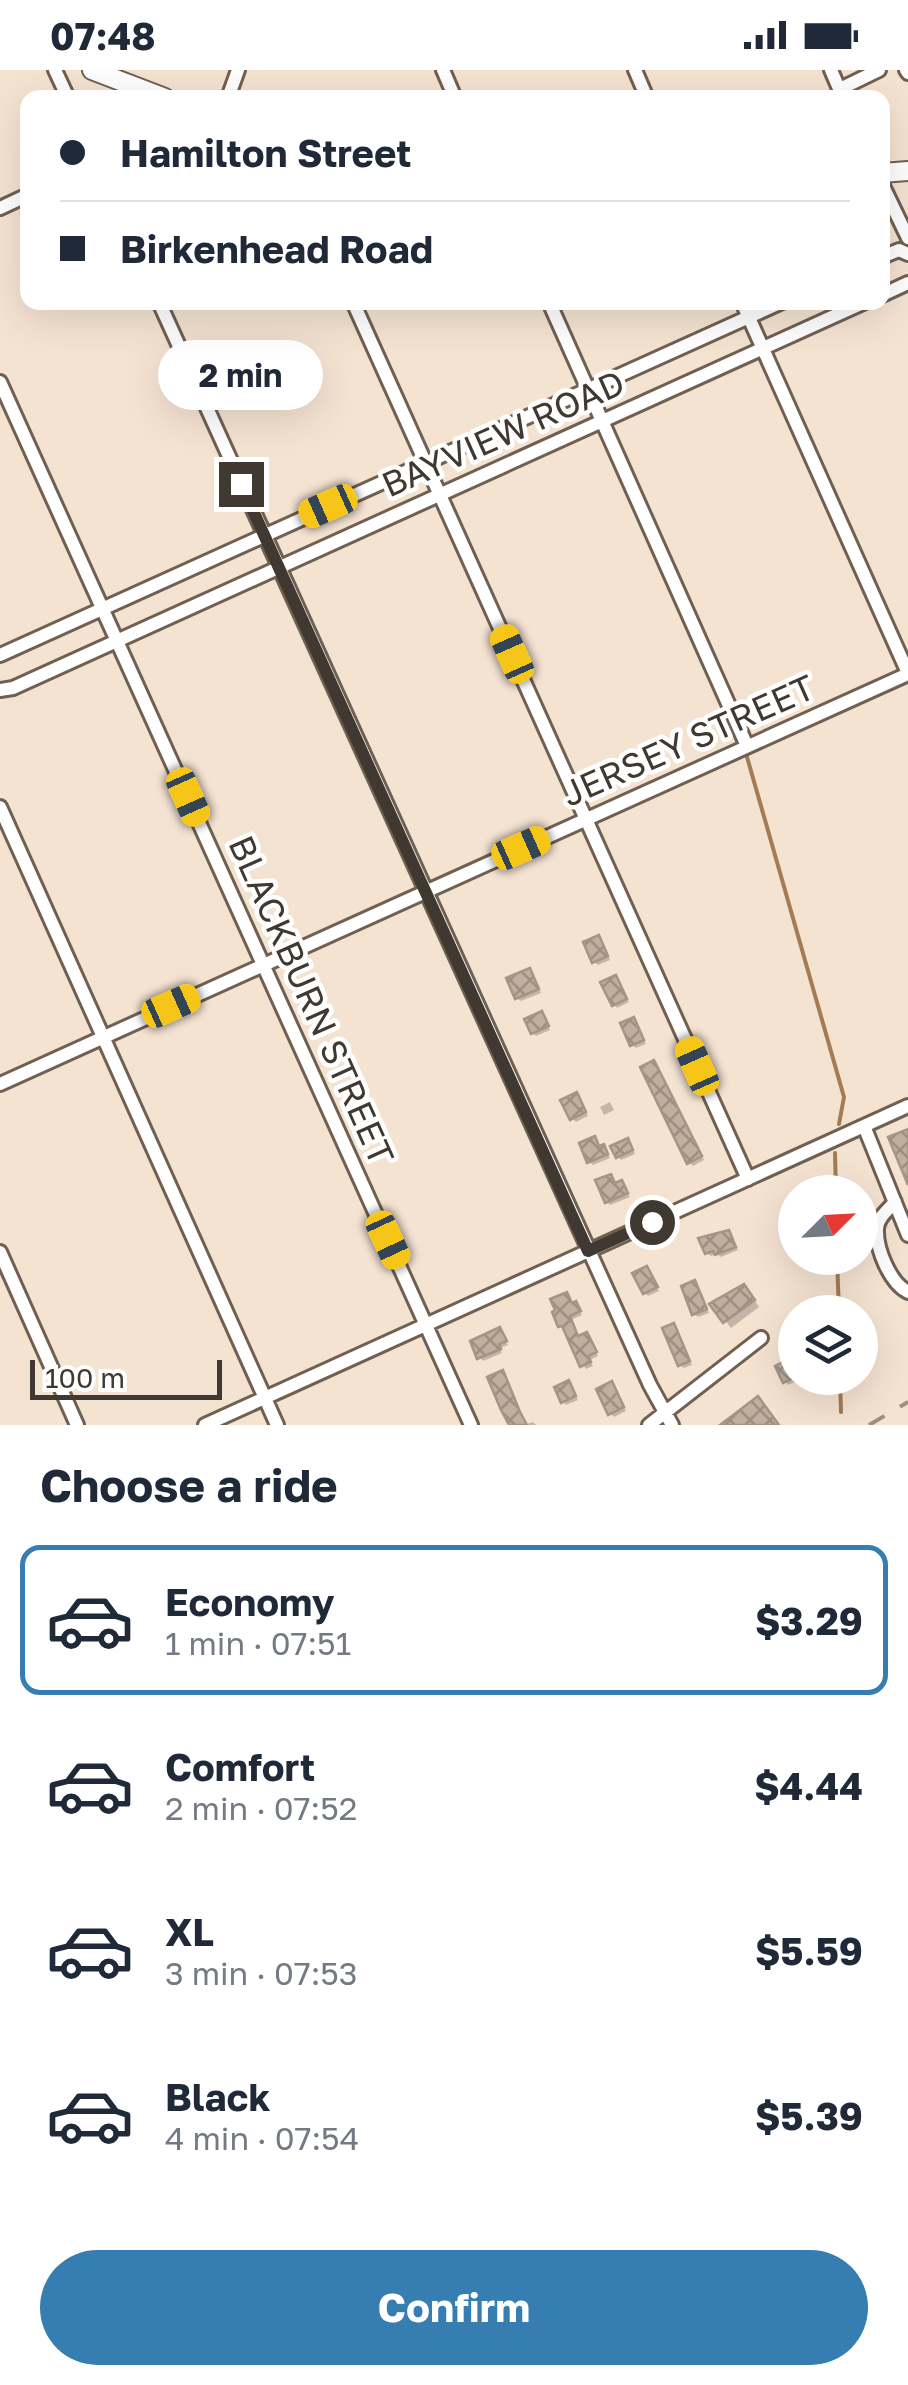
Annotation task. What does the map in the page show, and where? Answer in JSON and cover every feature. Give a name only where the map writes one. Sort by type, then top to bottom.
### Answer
[{"type":"main road","points":[[92,70],[144,90]]},
{"type":"street","points":[[847,90],[880,70]]},
{"type":"street","points":[[890,201],[908,238]]},
{"type":"street","points":[[162,310],[668,1419]]},
{"type":"street","points":[[357,310],[748,1179]]},
{"type":"street","points":[[551,310],[746,746]]},
{"type":"street","points":[[746,310],[908,673]]},
{"type":"street","name":"BAYVIEW ROAD","points":[[0,655],[766,310]]},
{"type":"street","name":"BAYVIEW ROAD","points":[[0,690],[13,688],[848,310]]},
{"type":"street","name":"BLACKBURN STREET","points":[[0,382],[471,1425]]},
{"type":"street","name":"JERSEY STREET","points":[[0,1084],[908,673]]},
{"type":"street","points":[[0,806],[277,1425]]},
{"type":"street","points":[[204,1425],[908,1106]]},
{"type":"street","points":[[864,1126],[908,1236]]},
{"type":"street","points":[[895,1202],[880,1218],[876,1230],[891,1275],[899,1288],[908,1292]]},
{"type":"street","points":[[0,1252],[77,1425]]},
{"type":"street","points":[[649,1425],[668,1419],[761,1338]]},
{"type":"building","points":[[599,935],[608,956],[592,963],[583,942]]},
{"type":"building","points":[[530,968],[539,989],[515,999],[506,978]]},
{"type":"building","points":[[616,975],[627,999],[612,1006],[600,982]]},
{"type":"building","points":[[542,1011],[549,1026],[531,1034],[524,1019]]},
{"type":"building","points":[[634,1017],[644,1040],[630,1046],[620,1023]]},
{"type":"building","points":[[654,1060],[702,1156],[687,1164],[640,1067]]},
{"type":"building","points":[[577,1092],[586,1112],[570,1120],[560,1100]]},
{"type":"building","points":[[908,1129],[908,1185],[888,1137]]},
{"type":"building","points":[[595,1136],[608,1154],[587,1163],[579,1143]]},
{"type":"building","points":[[628,1138],[633,1150],[616,1158],[610,1146]]},
{"type":"building","points":[[611,1174],[615,1183],[622,1180],[628,1193],[605,1203],[595,1180]]},
{"type":"building","points":[[729,1230],[736,1247],[715,1255],[713,1251],[705,1254],[698,1238]]},
{"type":"building","points":[[647,1266],[658,1287],[643,1294],[632,1273]]},
{"type":"building","points":[[695,1280],[707,1309],[692,1315],[681,1286]]},
{"type":"building","points":[[744,1284],[755,1300],[723,1323],[709,1304]]},
{"type":"building","points":[[567,1292],[581,1311],[570,1316],[578,1336],[587,1332],[597,1352],[588,1356],[591,1362],[580,1367],[552,1312],[555,1310],[550,1299]]},
{"type":"building","points":[[674,1323],[690,1361],[678,1366],[662,1328]]},
{"type":"building","points":[[500,1327],[507,1341],[499,1344],[501,1349],[477,1359],[470,1341]]},
{"type":"building","points":[[503,1370],[527,1425],[509,1425],[501,1410],[487,1377]]},
{"type":"building","points":[[569,1380],[576,1396],[561,1403],[554,1387]]},
{"type":"building","points":[[612,1381],[624,1407],[608,1415],[596,1389]]},
{"type":"building","points":[[758,1396],[779,1425],[720,1425]]},
{"type":"waterway","points":[[747,757],[844,1097],[839,1124]]},
{"type":"waterway","points":[[835,1153],[836,1175]]},
{"type":"waterway","points":[[838,1275],[838,1295]]},
{"type":"waterway","points":[[840,1395],[841,1412]]},
{"type":"railway","points":[[869,1425],[908,1402]]},
{"type":"route","points":[[241,484],[588,1251],[652,1222]]}]
